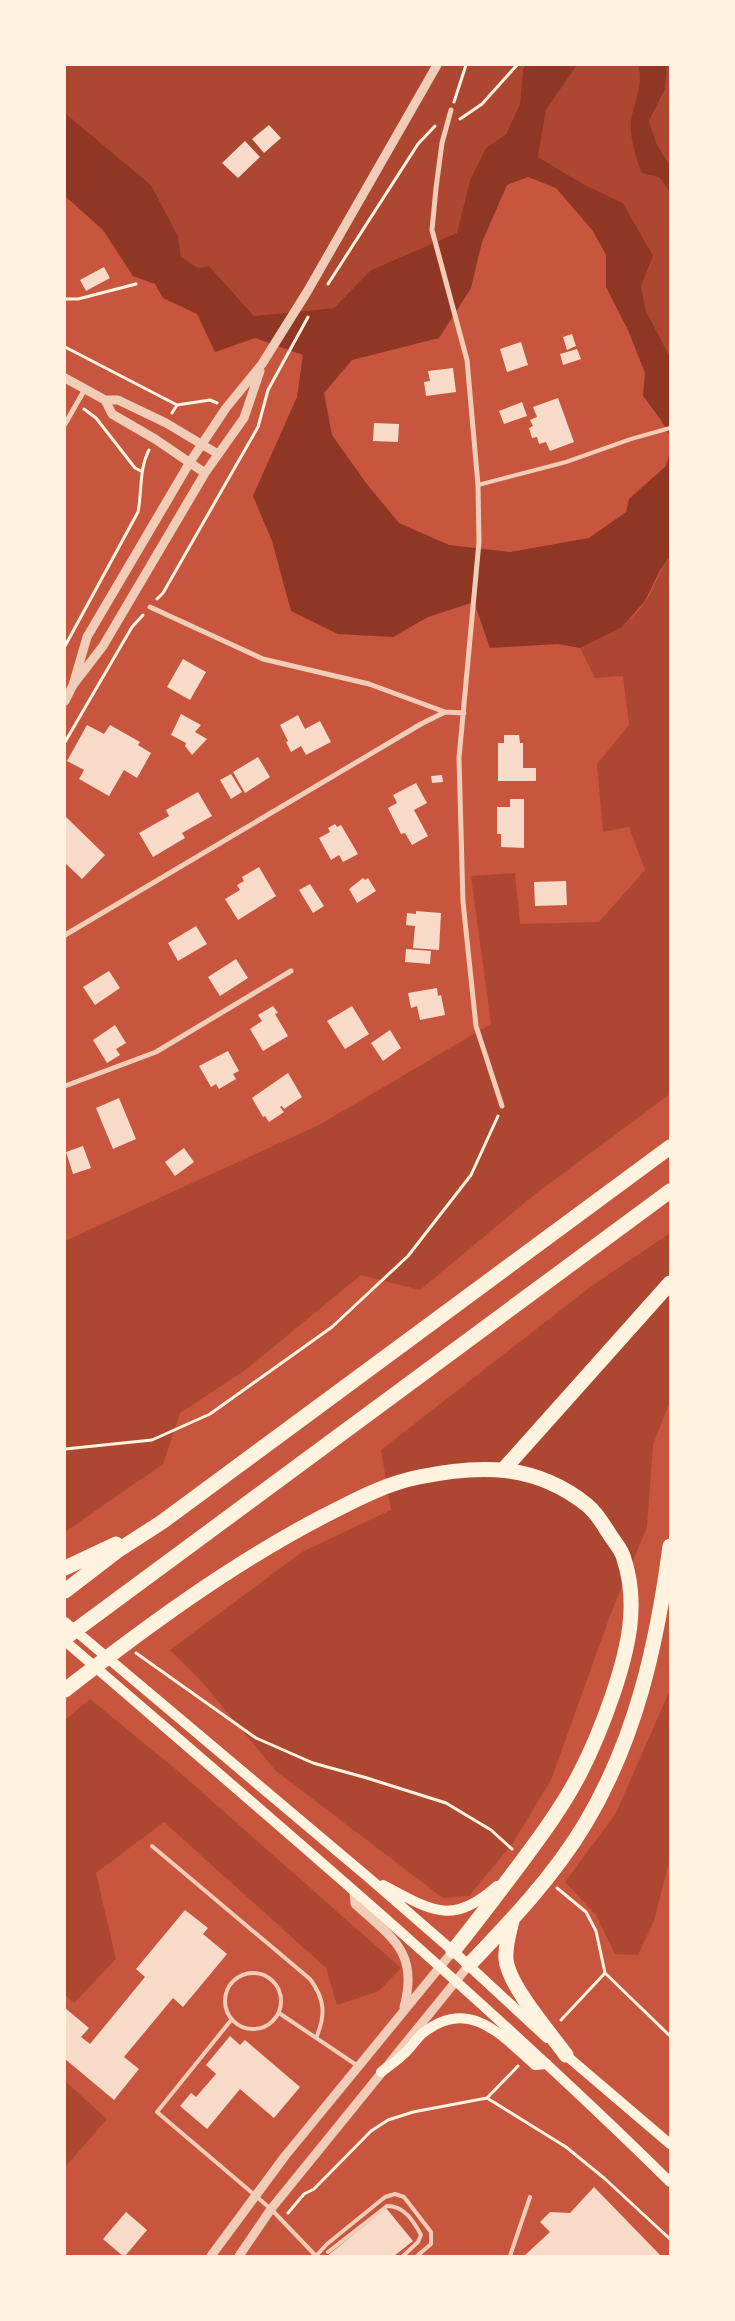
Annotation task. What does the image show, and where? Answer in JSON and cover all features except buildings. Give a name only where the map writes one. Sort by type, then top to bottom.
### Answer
[{"type":"highway","points":[[65,1591],[117,1551],[162,1522],[670,1147]]},
{"type":"highway","points":[[65,1640],[670,1191]]},
{"type":"highway","points":[[504,1469],[670,1283]]},
{"type":"highway","points":[[65,1690],[146,1627],[274,1544],[368,1493],[418,1477],[469,1470],[504,1469],[542,1477],[568,1490],[596,1512],[624,1556],[632,1589],[631,1625],[621,1671],[602,1724],[581,1772],[554,1816],[491,1905],[453,1951]]},
{"type":"highway","points":[[65,1568],[162,1522]]},
{"type":"highway","points":[[469,1966],[513,1918],[584,1825],[626,1740],[643,1693],[654,1646],[670,1546]]},
{"type":"highway","points":[[513,1918],[506,1946],[506,1961],[512,1978],[566,2055]]},
{"type":"main road","points":[[65,1622],[369,1878],[453,1951],[566,2055],[670,2144]]},
{"type":"main road","points":[[65,1640],[456,1980],[670,2182]]},
{"type":"main road","points":[[369,1878],[427,1908],[443,1912],[455,1911],[473,1905],[514,1871]]},
{"type":"main road","points":[[381,2072],[405,2053],[429,2029],[437,2024],[458,2020],[482,2022],[502,2035],[535,2065],[547,2064]]},
{"type":"street","points":[[65,701],[73,685],[87,637],[190,462],[226,408],[262,364],[307,292],[437,65]]},
{"type":"street","points":[[451,110],[446,127],[436,188],[432,230],[467,360],[478,485],[479,542],[459,758],[463,902],[476,1026],[502,1106]]},
{"type":"street","points":[[73,685],[103,646],[205,472],[244,418],[262,364]]},
{"type":"street","points":[[65,378],[105,400],[118,400],[166,423],[218,454]]},
{"type":"street","points":[[65,424],[84,389]]},
{"type":"street","points":[[105,400],[112,414],[155,439],[205,472]]},
{"type":"street","points":[[150,607],[263,659],[369,684],[445,712],[464,713]]},
{"type":"street","points":[[65,935],[420,724],[445,712]]},
{"type":"street","points":[[65,1086],[156,1052],[291,970]]},
{"type":"street","points":[[354,1892],[355,1904],[394,1941],[405,1957],[409,1989],[403,2011]]},
{"type":"street","points":[[210,2256],[358,2066],[453,1951]]},
{"type":"street","points":[[239,2256],[272,2209],[381,2072],[469,1966]]},
{"type":"lane","points":[[478,485],[566,462],[631,439],[670,428]]},
{"type":"lane","points":[[152,1846],[310,1978],[319,1990],[323,2003],[324,2014],[316,2038]]},
{"type":"lane","points":[[250,1974],[263,1975],[278,1988],[281,2000],[279,2013],[270,2024],[257,2029],[243,2027],[232,2019],[226,2007],[229,1988],[238,1978],[250,1974]]},
{"type":"lane","points":[[279,2013],[358,2066]]},
{"type":"lane","points":[[232,2019],[157,2112],[272,2209],[316,2256],[327,2244],[385,2197],[395,2194],[404,2197],[430,2232],[432,2244],[417,2256]]},
{"type":"lane","points":[[510,2256],[530,2197]]},
{"type":"lane","points":[[328,2252],[387,2206],[398,2206],[408,2215],[421,2235],[418,2242],[403,2256]]},
{"type":"path","points":[[323,292],[418,144],[451,110],[466,65]]},
{"type":"path","points":[[446,127],[482,104],[517,65]]},
{"type":"path","points":[[65,299],[78,299],[136,284]]},
{"type":"path","points":[[65,742],[132,628],[163,593],[258,427],[268,390],[313,308]]},
{"type":"path","points":[[65,347],[177,405],[210,400],[226,408]]},
{"type":"path","points":[[77,403],[96,418],[135,468],[141,471]]},
{"type":"path","points":[[166,423],[177,405]]},
{"type":"path","points":[[65,646],[99,580],[132,527],[141,497],[141,471],[145,458],[155,439]]},
{"type":"path","points":[[65,1449],[152,1440],[210,1414],[332,1327],[408,1256],[471,1175],[502,1106]]},
{"type":"path","points":[[139,1655],[256,1738],[313,1763],[446,1803],[491,1830],[513,1850]]},
{"type":"path","points":[[556,1888],[586,1912],[596,1931],[598,1949],[605,1973],[670,2036]]},
{"type":"path","points":[[561,2020],[605,1973]]},
{"type":"path","points":[[282,2220],[304,2194],[314,2189],[365,2136],[388,2120],[413,2112],[487,2098],[522,2061]]},
{"type":"path","points":[[487,2098],[566,2146],[670,2239]]},
{"type":"shaded area","points":[[65,65],[526,65],[523,69],[520,104],[506,134],[486,148],[470,180],[457,233],[371,270],[334,308],[254,316],[209,266],[198,268],[181,257],[178,236],[151,185],[65,113]]},
{"type":"shaded area","points":[[526,65],[577,65],[546,110],[538,157],[585,185],[623,203],[653,256],[641,286],[646,311],[670,357],[670,436],[643,396],[645,373],[628,330],[606,287],[606,255],[593,231],[556,188],[528,177],[507,185],[482,242],[471,288],[439,338],[352,360],[324,393],[332,435],[366,483],[399,523],[449,545],[510,552],[589,538],[626,512],[629,499],[666,466],[670,452],[670,556],[660,570],[645,601],[622,627],[580,648],[558,644],[490,648],[474,602],[428,617],[393,637],[338,634],[291,611],[272,541],[253,496],[297,397],[303,355],[255,338],[215,352],[197,314],[163,298],[155,284],[133,276],[103,230],[65,196],[65,113],[151,185],[178,236],[181,257],[198,268],[209,266],[254,316],[334,308],[371,270],[457,233],[470,180],[486,148],[506,134],[520,104],[523,69]]},
{"type":"shaded area","points":[[577,65],[638,65],[639,91],[632,117],[659,177],[670,192],[670,357],[646,311],[641,286],[653,256],[623,203],[585,185],[538,157],[546,110]]},
{"type":"shaded area","points":[[638,65],[667,65],[665,89],[649,121],[657,145],[670,166],[670,192],[659,177],[642,173],[635,152],[631,122],[640,78]]},
{"type":"shaded area","points":[[667,65],[670,65],[670,166],[657,145],[649,121],[665,89]]},
{"type":"shaded area","points":[[670,556],[670,1094],[534,1195],[420,1290],[361,1275],[244,1371],[180,1413],[163,1464],[65,1532],[65,1241],[319,1125],[491,1024],[471,876],[515,873],[520,924],[599,922],[645,870],[629,827],[603,832],[597,764],[629,725],[623,676],[595,678],[580,648],[616,629],[633,617],[646,601]]},
{"type":"shaded area","points":[[670,1233],[670,1401],[653,1445],[647,1527],[611,1613],[551,1780],[513,1843],[469,1896],[443,1898],[276,1771],[202,1682],[170,1650],[302,1552],[391,1510],[381,1450],[589,1288]]},
{"type":"shaded area","points":[[670,1690],[670,1858],[654,1921],[638,1955],[615,1954],[596,1915],[565,1882],[615,1815]]},
{"type":"shaded area","points":[[90,1699],[178,1771],[401,1968],[379,1991],[337,2005],[326,1968],[164,1822],[96,1873],[116,1959],[74,2003],[65,1995],[65,1720]]},
{"type":"shaded area","points":[[65,2081],[107,2119],[66,2166],[65,2165]]}]
